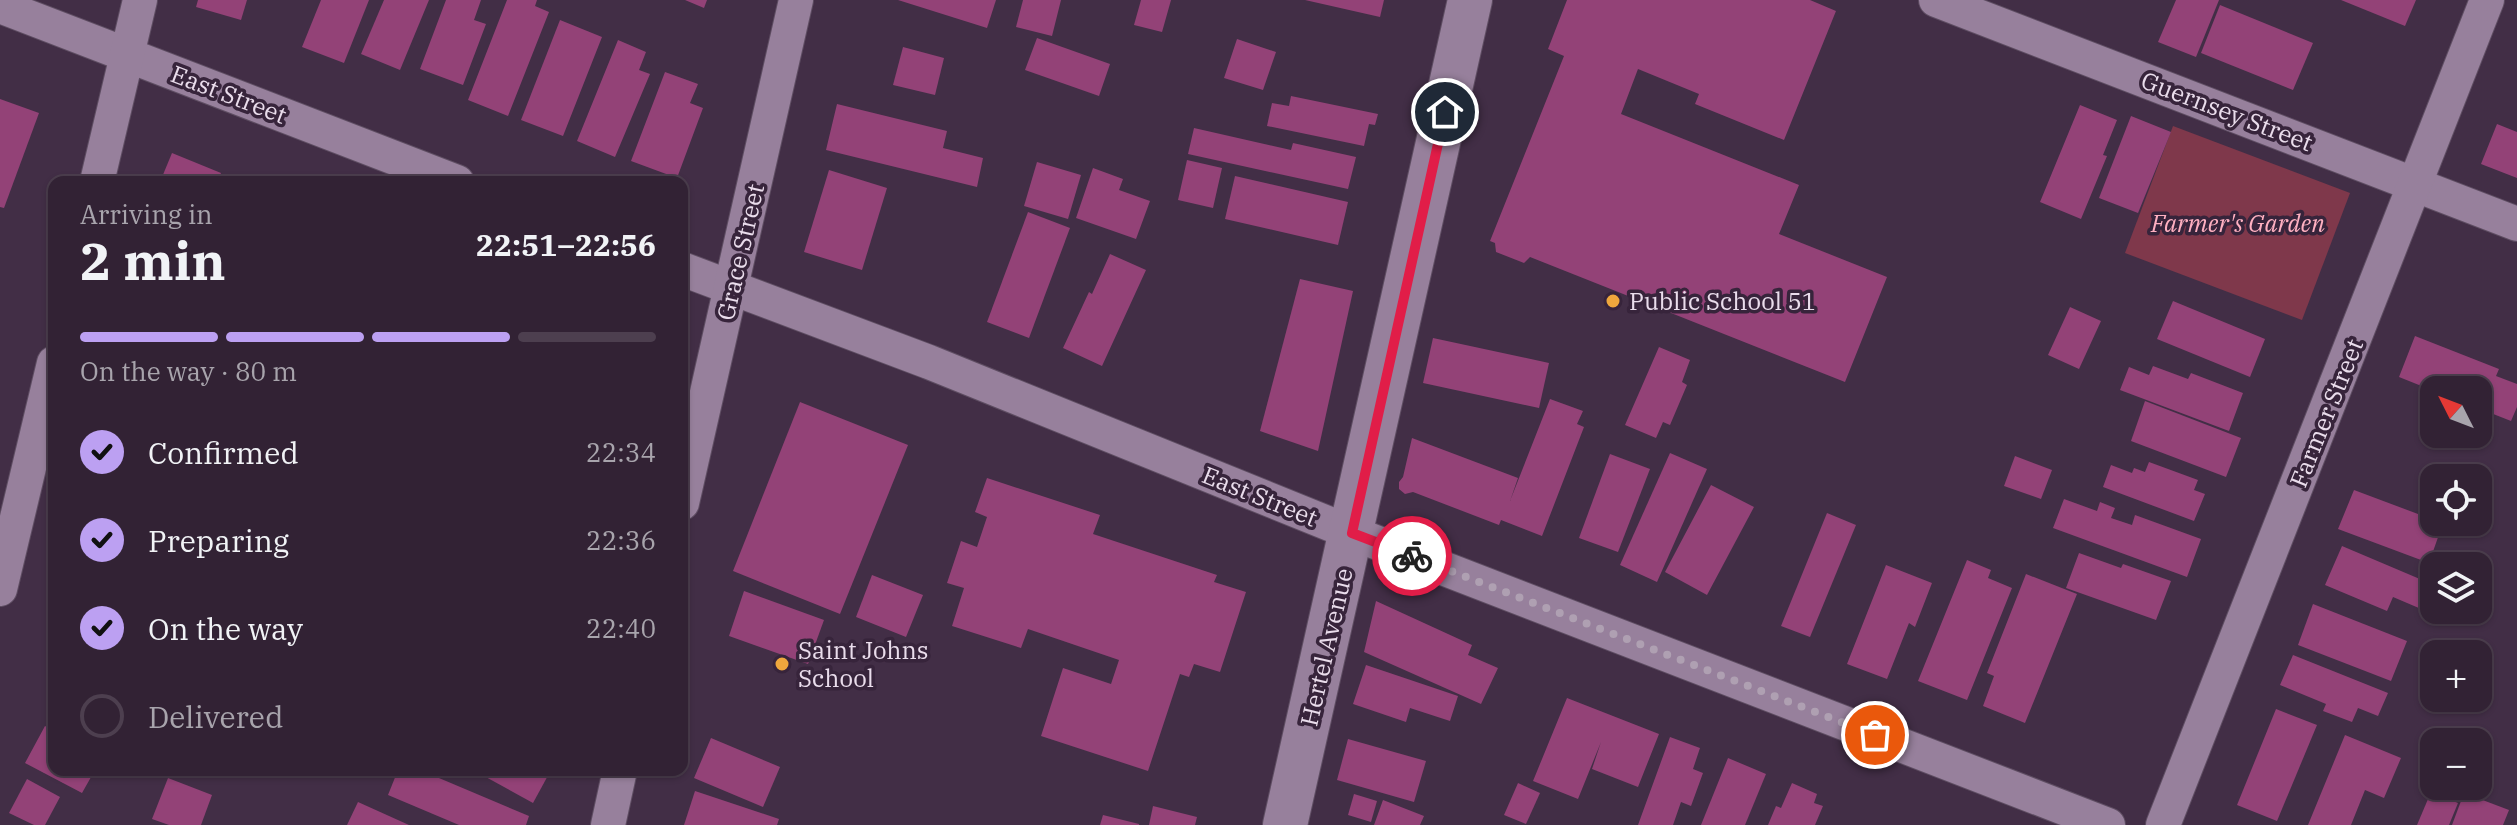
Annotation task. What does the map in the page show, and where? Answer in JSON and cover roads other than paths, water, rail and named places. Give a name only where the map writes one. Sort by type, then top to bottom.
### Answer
[{"type":"street","points":[[98,176],[140,0]]},
{"type":"street","name":"Grace Street","points":[[688,477],[796,0]]},
{"type":"street","name":"Hertel Avenue","points":[[1285,825],[1470,0]]},
{"type":"street","name":"Guernsey Street","points":[[1936,0],[2517,224]]},
{"type":"street","name":"Farmer Street","points":[[2163,825],[2487,0]]},
{"type":"street","name":"East Street","points":[[0,6],[441,176]]},
{"type":"street","name":"East Street","points":[[688,271],[929,362],[1352,533],[2108,825]]},
{"type":"street","points":[[0,589],[48,388]]},
{"type":"street","points":[[608,825],[619,776]]},
{"type":"place","name":"Public School 51","points":[[1613,301]]},
{"type":"place","name":"Saint Johns School","points":[[782,664]]},
{"type":"park label","name":"Farmer's Garden","points":[[2238,223]]}]
